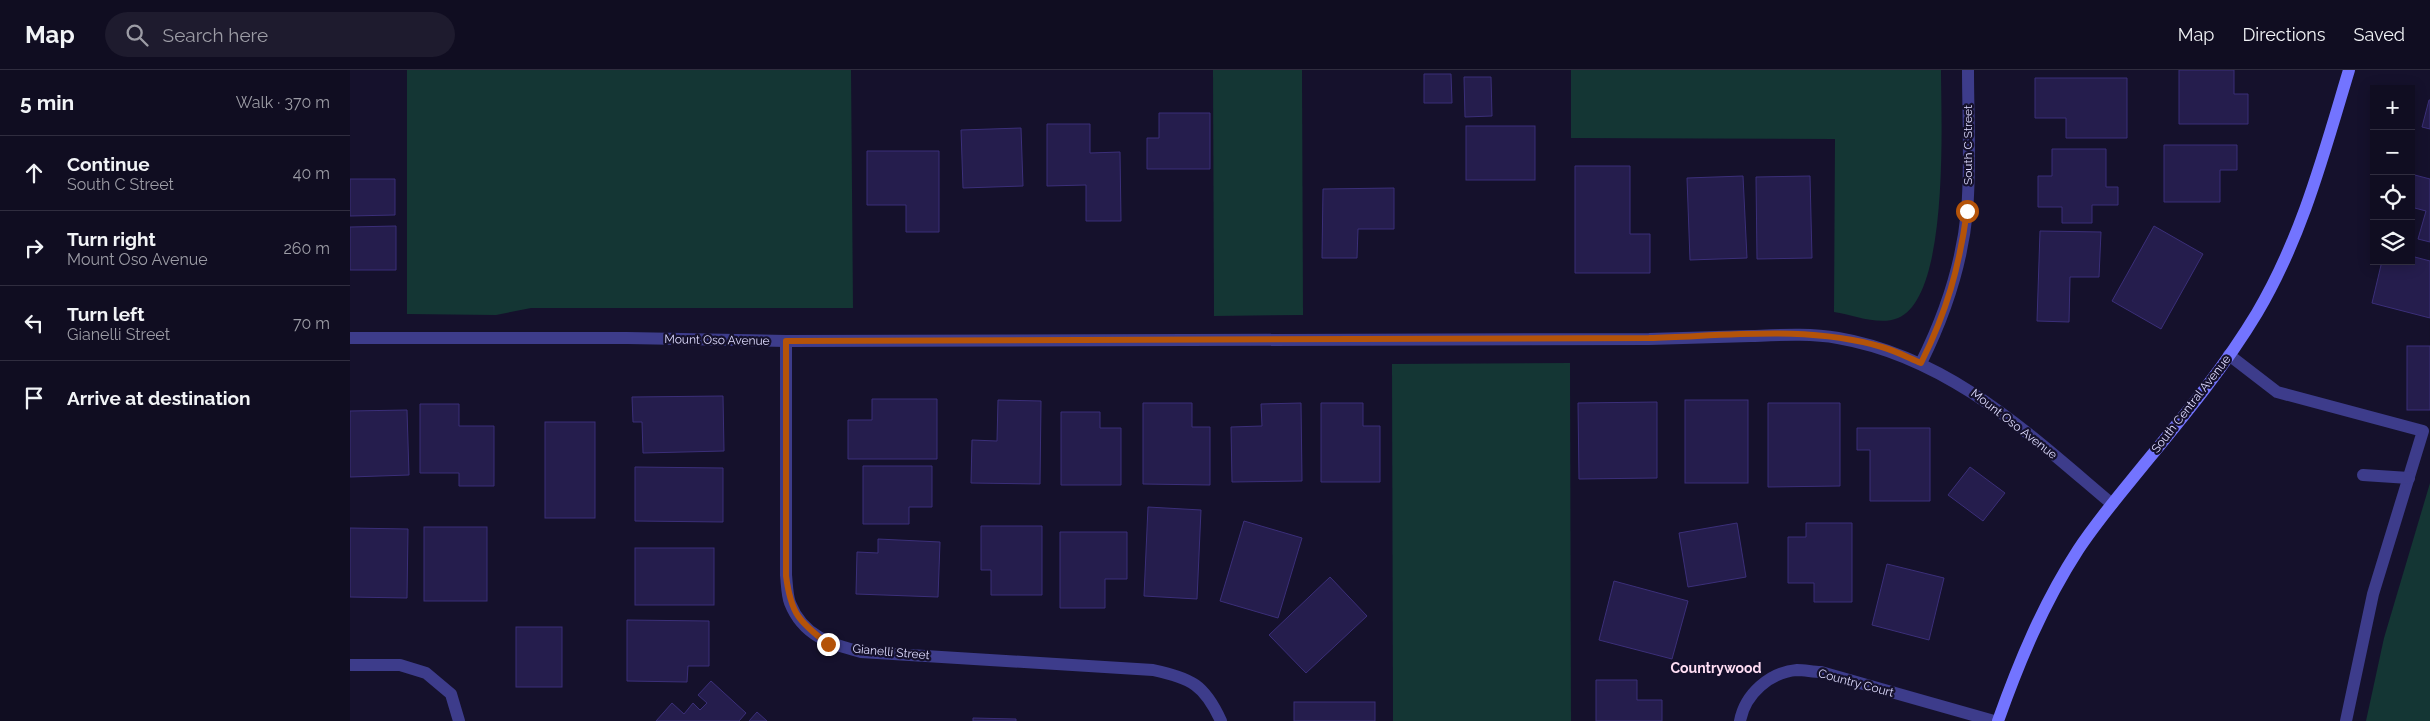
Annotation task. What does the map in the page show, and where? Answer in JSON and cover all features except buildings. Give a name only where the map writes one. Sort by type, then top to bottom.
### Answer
[{"type":"street","name":"South C Street","points":[[1921,363],[1941,323],[1962,246],[1967,211],[1968,70]]},
{"type":"street","name":"South Central Avenue","points":[[1998,721],[2016,670],[2057,585],[2078,549],[2112,504],[2193,405],[2257,312],[2282,266],[2307,207],[2349,70]]},
{"type":"street","name":"Mount Oso Avenue","points":[[350,338],[627,338],[786,341],[1649,338],[1786,335],[1836,338],[1883,347],[1921,363],[1969,388],[2014,421],[2112,504]]},
{"type":"street","name":"Gianelli Street","points":[[786,341],[786,576],[789,602],[804,625],[828,644],[861,652],[1153,670],[1185,678],[1210,697],[1222,721]]},
{"type":"street","points":[[2229,355],[2277,392],[2423,431],[2374,594],[2346,721]]},
{"type":"street","points":[[2363,475],[2409,478]]},
{"type":"street","points":[[350,665],[400,665],[426,673],[451,694],[459,721]]},
{"type":"street","name":"Country Court","points":[[1740,721],[1746,704],[1757,689],[1773,676],[1796,670],[1821,672],[1994,721]]},
{"type":"green space","points":[[407,70],[851,70],[853,308],[531,308],[496,315],[407,314]]},
{"type":"green space","points":[[1213,70],[1302,70],[1303,315],[1214,316]]},
{"type":"green space","points":[[1571,70],[1941,70],[1942,126],[1939,204],[1927,277],[1915,303],[1898,318],[1883,321],[1834,312],[1835,139],[1571,138]]},
{"type":"green space","points":[[1570,363],[1571,721],[1393,721],[1392,364]]},
{"type":"green space","points":[[2430,483],[2430,721],[2366,721],[2384,638]]},
{"type":"district","name":"Countrywood","points":[[1716,668]]},
{"type":"route","points":[[828,644],[804,625],[789,602],[786,576],[786,341],[1649,338],[1786,335],[1836,338],[1883,347],[1921,363],[1941,323],[1953,284],[1962,246],[1967,211]]}]
